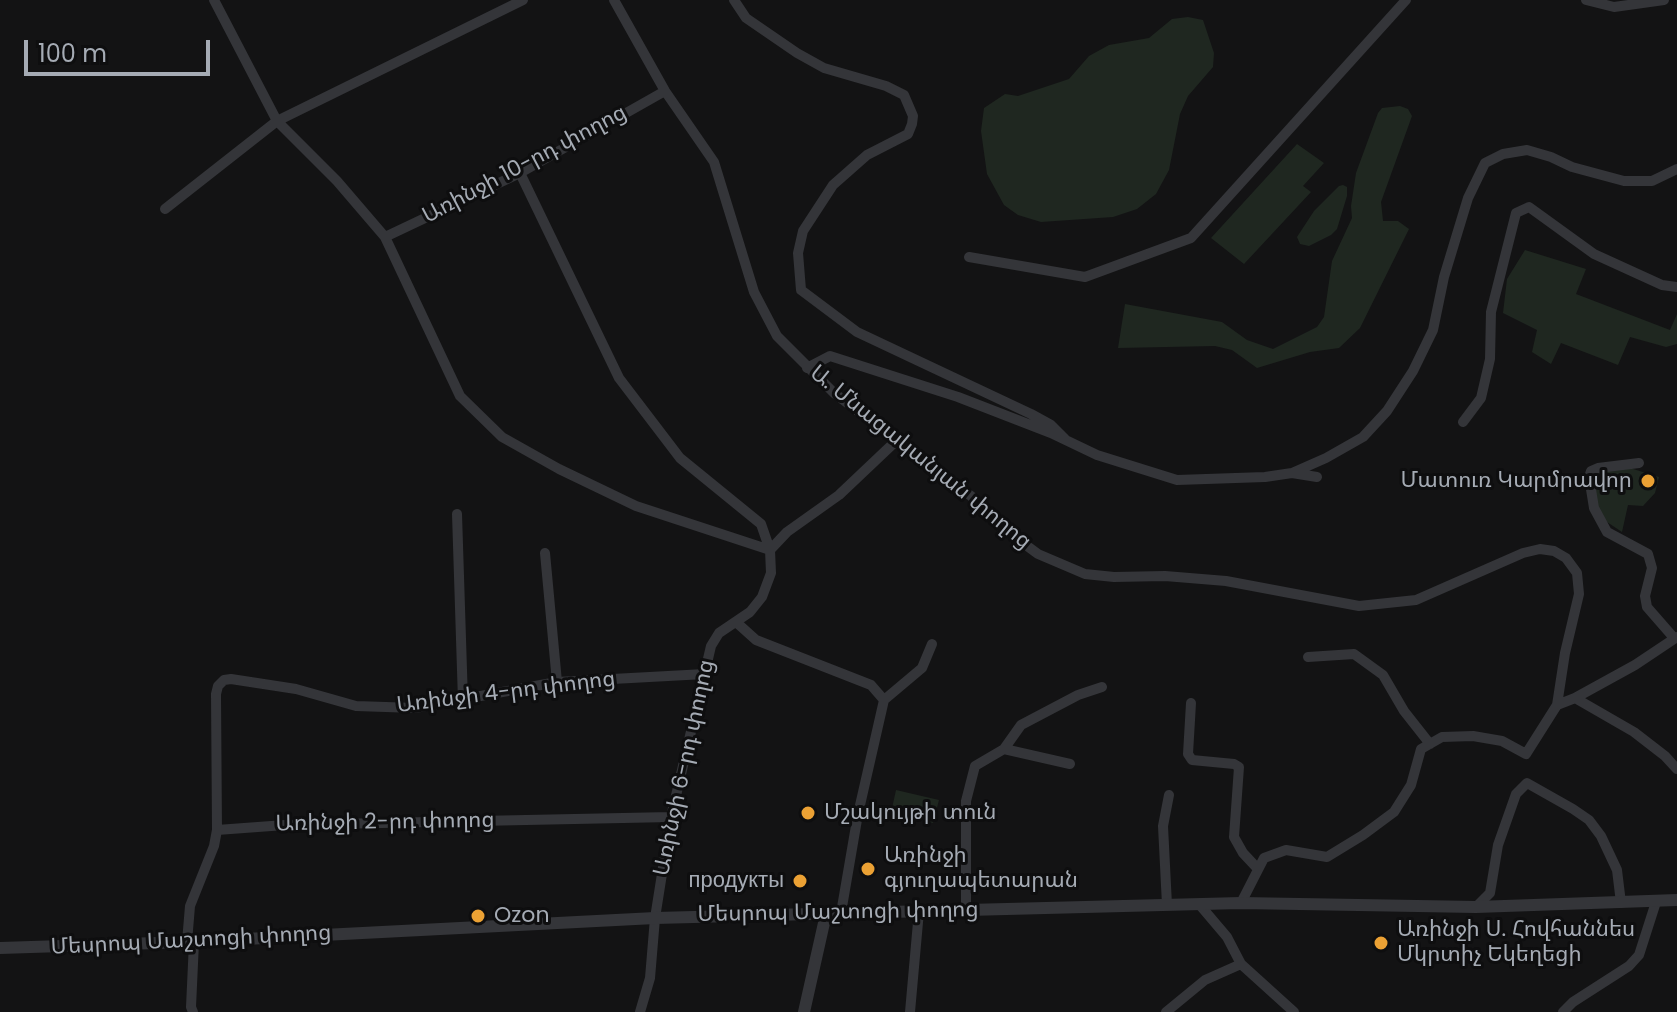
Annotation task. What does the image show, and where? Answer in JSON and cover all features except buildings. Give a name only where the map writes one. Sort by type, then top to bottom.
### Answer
[{"type":"street","points":[[214,0],[277,121],[337,181],[385,237],[460,396],[502,437],[559,469],[636,506],[770,550]]},
{"type":"street","points":[[165,209],[277,121],[523,0]]},
{"type":"street","name":"Ա. Մնացականյան փողոց","points":[[614,0],[665,91],[714,162],[754,292],[777,336],[834,393],[971,496],[1000,526],[1038,554],[1085,574],[1226,581],[1359,606],[1416,600],[1523,553],[1540,549],[1554,551],[1566,558],[1577,573],[1579,594],[1557,705]]},
{"type":"street","points":[[734,0],[746,18],[797,53],[824,68],[886,86],[904,95],[913,116],[908,134],[867,155],[833,185],[803,231],[798,253],[801,290],[857,332],[1031,414],[1051,425],[1065,439]]},
{"type":"street","points":[[969,257],[1085,277],[1191,238],[1406,0]]},
{"type":"street","points":[[1586,0],[1614,7],[1664,0]]},
{"type":"street","name":"Առինջի 10-րդ փողոց","points":[[385,237],[520,173],[665,91]]},
{"type":"street","points":[[807,368],[830,356],[958,397],[1110,460],[1177,480],[1292,473],[1363,437],[1387,411],[1413,371],[1433,330],[1444,277],[1468,198],[1485,163],[1503,154],[1527,150],[1572,167],[1624,181],[1652,181],[1677,169]]},
{"type":"street","points":[[520,173],[619,378],[680,458],[761,524],[770,550]]},
{"type":"street","points":[[1463,422],[1481,398],[1490,359],[1491,312],[1516,213],[1529,207],[1594,254],[1662,285],[1677,287]]},
{"type":"street","points":[[770,550],[787,532],[839,495],[896,441]]},
{"type":"street","points":[[1241,903],[1264,858],[1286,850],[1327,857],[1394,812],[1411,785],[1421,749],[1442,737],[1473,736],[1502,741],[1526,754],[1557,705],[1635,665],[1676,638],[1647,607],[1645,596],[1652,568],[1648,554],[1607,532],[1594,508],[1589,477],[1591,471],[1639,463]]},
{"type":"street","points":[[1292,473],[1317,477]]},
{"type":"street","points":[[457,514],[463,701]]},
{"type":"street","name":"Առինջի 6-րդ փողոց","points":[[640,1012],[650,978],[655,918],[671,817],[711,646],[719,633],[750,612],[762,597],[771,573],[770,550]]},
{"type":"street","points":[[545,553],[557,682]]},
{"type":"street","points":[[736,622],[756,640],[871,685],[884,700]]},
{"type":"street","points":[[841,913],[858,814],[884,700],[922,668],[932,644]]},
{"type":"street","points":[[1308,657],[1354,654],[1383,675],[1404,711],[1430,744]]},
{"type":"street","name":"Առինջի 4-րդ փողոց","points":[[217,830],[216,694],[224,680],[296,689],[356,706],[415,708],[557,682],[705,674]]},
{"type":"street","points":[[966,910],[966,801],[975,766],[1004,749],[1021,725],[1078,695],[1102,687]]},
{"type":"street","points":[[1575,698],[1634,732],[1677,769]]},
{"type":"street","points":[[1191,703],[1188,754],[1192,760],[1239,767],[1234,837],[1258,869]]},
{"type":"street","points":[[1004,749],[1070,764]]},
{"type":"street","points":[[1476,907],[1490,893],[1502,832],[1516,794],[1527,783],[1589,820],[1601,836],[1617,870],[1621,903]]},
{"type":"street","points":[[1167,905],[1163,826],[1169,795]]},
{"type":"street","name":"Առինջի 2-րդ փողոց","points":[[217,830],[285,825],[671,817]]},
{"type":"street","points":[[193,1012],[190,906],[214,846],[217,830]]},
{"type":"street","name":"Մեսրոպ Մաշտոցի փողոց","points":[[0,948],[190,942],[655,918],[1241,903],[1476,907],[1677,900]]},
{"type":"street","points":[[1563,1012],[1573,1002],[1629,966],[1639,955],[1656,902]]},
{"type":"street","points":[[1199,904],[1227,937],[1241,964],[1294,1012]]},
{"type":"street","points":[[910,1012],[919,911]]},
{"type":"street","points":[[804,1012],[826,914]]},
{"type":"street","points":[[1166,1012],[1205,980],[1241,964]]},
{"type":"shaded area","points":[[1188,17],[1203,20],[1214,53],[1213,67],[1188,96],[1180,114],[1169,170],[1156,194],[1137,209],[1113,217],[1041,222],[1018,215],[1004,205],[987,174],[981,131],[984,108],[1005,94],[1018,96],[1069,79],[1089,56],[1109,45],[1149,38],[1172,19]]},
{"type":"shaded area","points":[[1400,106],[1408,109],[1412,116],[1381,202],[1383,221],[1398,221],[1409,229],[1360,328],[1339,348],[1310,352],[1257,368],[1232,350],[1215,346],[1118,348],[1125,304],[1222,322],[1247,340],[1273,349],[1317,327],[1324,317],[1332,261],[1352,218],[1356,173],[1378,113],[1382,108]]},
{"type":"shaded area","points":[[1297,144],[1324,163],[1303,186],[1311,192],[1244,264],[1211,238]]},
{"type":"shaded area","points":[[1343,185],[1347,187],[1347,196],[1337,229],[1309,246],[1300,244],[1297,237],[1314,211]]},
{"type":"shaded area","points":[[1525,250],[1586,269],[1576,294],[1670,330],[1677,314],[1677,344],[1666,347],[1630,337],[1618,365],[1561,343],[1551,364],[1532,352],[1537,330],[1503,313],[1507,279]]},
{"type":"shaded area","points":[[1630,468],[1659,477],[1655,493],[1643,506],[1628,505],[1622,532],[1604,520],[1598,508],[1593,473]]},
{"type":"shaded area","points":[[896,790],[939,800],[933,823],[891,813]]},
{"type":"place","name":"Մատուռ Կարմրավոր","points":[[1648,481]]},
{"type":"place","name":"Մշակույթի տուն","points":[[808,813]]},
{"type":"place","name":"Առինջի գյուղապետարան","points":[[868,869]]},
{"type":"place","name":"продукты","points":[[800,881]]},
{"type":"place","name":"Ozon","points":[[478,916]]},
{"type":"place","name":"Առինջի Ս. Հովհաննես Մկրտիչ Եկեղեցի","points":[[1381,943]]}]
